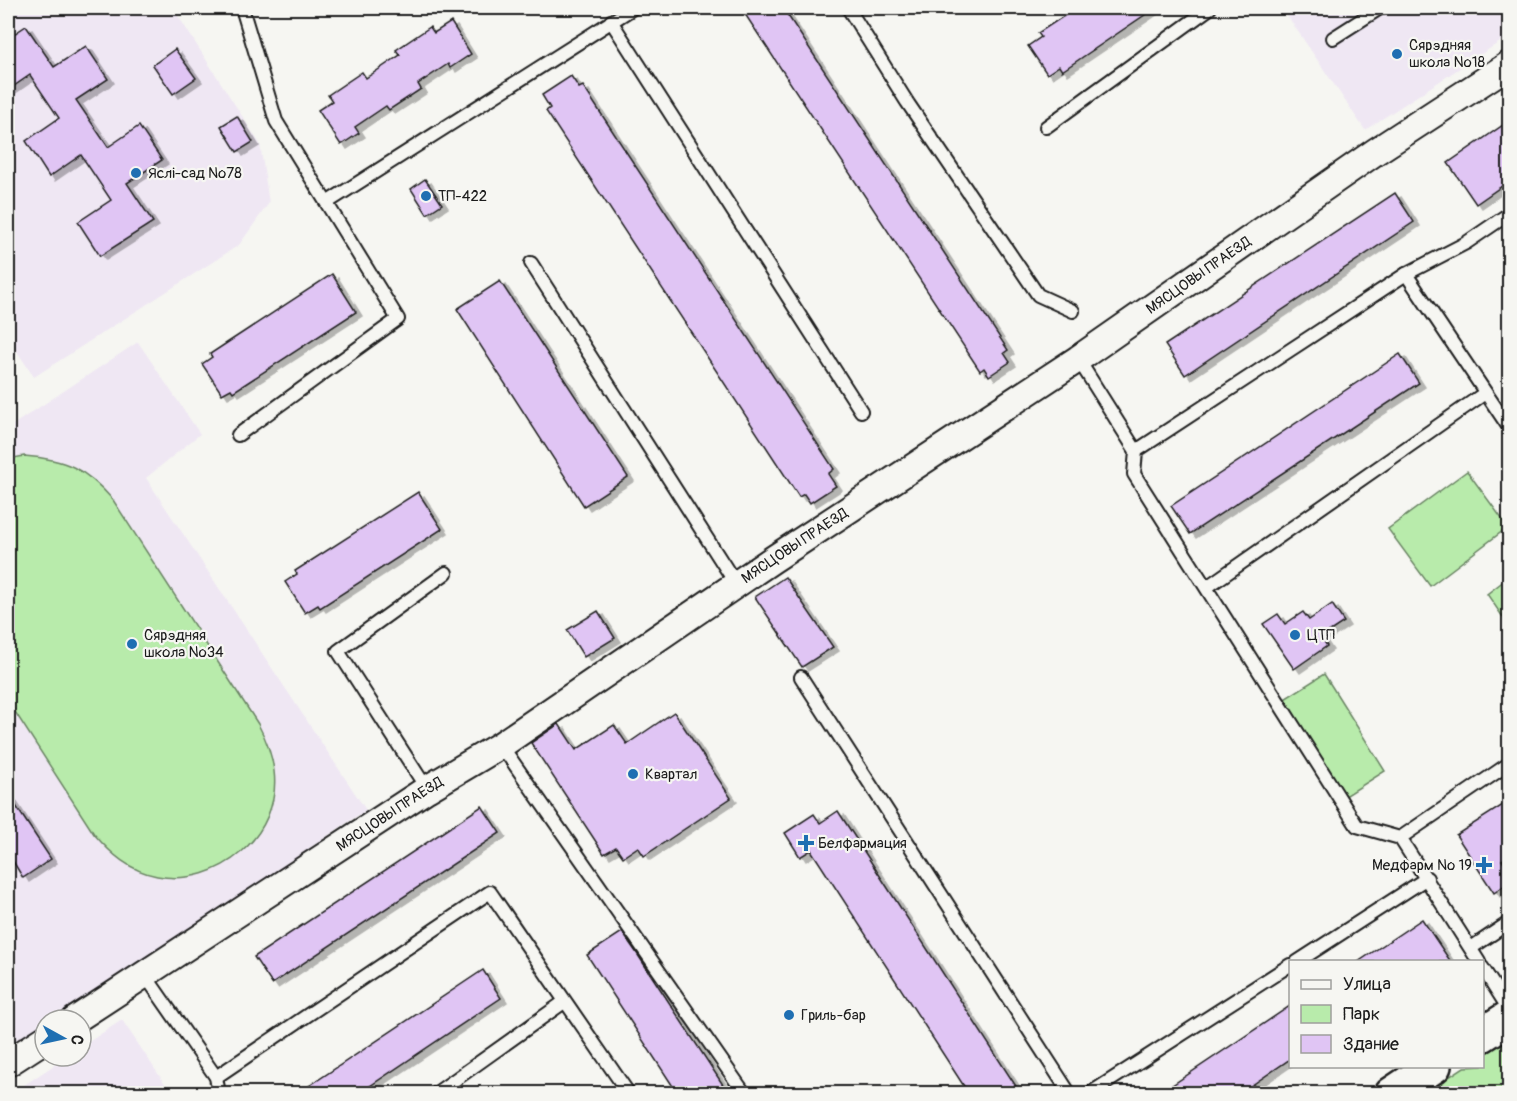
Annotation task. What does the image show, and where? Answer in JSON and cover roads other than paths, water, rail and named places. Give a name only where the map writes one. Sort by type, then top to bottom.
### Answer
[{"type":"main road","points":[[1484,1034],[1509,1017]]},
{"type":"main road","points":[[1392,1094],[1431,1068]]},
{"type":"street","name":"МЯСЦОВЫ ПРАЕЗД","points":[[93,1008],[428,789],[501,745],[736,584],[1078,359],[1375,152],[1509,64]]},
{"type":"street","points":[[8,1063],[33,1047]]},
{"type":"lane","points":[[238,435],[398,319],[276,121],[242,8]]},
{"type":"lane","points":[[328,202],[633,8]]},
{"type":"lane","points":[[848,8],[908,102],[1038,295],[1073,311]]},
{"type":"lane","points":[[1046,127],[1210,8]]},
{"type":"lane","points":[[1333,38],[1380,8]]},
{"type":"lane","points":[[611,21],[861,411]]},
{"type":"lane","points":[[1136,451],[1406,274],[1466,243],[1509,213]]},
{"type":"lane","points":[[531,263],[736,584]]},
{"type":"lane","points":[[1406,274],[1509,429]]},
{"type":"lane","points":[[1078,359],[1136,451],[1134,474],[1357,826],[1401,838],[1478,960]]},
{"type":"lane","points":[[1207,587],[1485,393]]},
{"type":"lane","points":[[428,789],[338,651],[446,573]]},
{"type":"lane","points":[[801,677],[1070,1094]]},
{"type":"lane","points":[[501,745],[745,1094]]},
{"type":"lane","points":[[1401,838],[1509,763]]},
{"type":"lane","points":[[1300,960],[1427,878]]},
{"type":"lane","points":[[216,1077],[490,892],[628,1094]]},
{"type":"lane","points":[[1470,948],[1509,922]]},
{"type":"lane","points":[[1089,1094],[1289,966]]},
{"type":"lane","points":[[1484,970],[1509,1011]]},
{"type":"lane","points":[[145,975],[216,1077],[219,1094]]},
{"type":"lane","points":[[435,1094],[564,1002]]},
{"type":"place","name":"Сярэдняя школа №18","points":[[1397,54]]},
{"type":"place","name":"Яслі-сад №78","points":[[136,173]]},
{"type":"place","name":"ТП-422","points":[[426,196]]},
{"type":"place","name":"ЦТП","points":[[1295,635]]},
{"type":"place","name":"Сярэдняя школа №34","points":[[132,644]]},
{"type":"place","name":"Квартал","points":[[633,774]]},
{"type":"place","name":"Белфармация","points":[[806,843]]},
{"type":"place","name":"Медфарм № 19","points":[[1484,865]]},
{"type":"place","name":"Гриль-бар","points":[[789,1015]]}]
